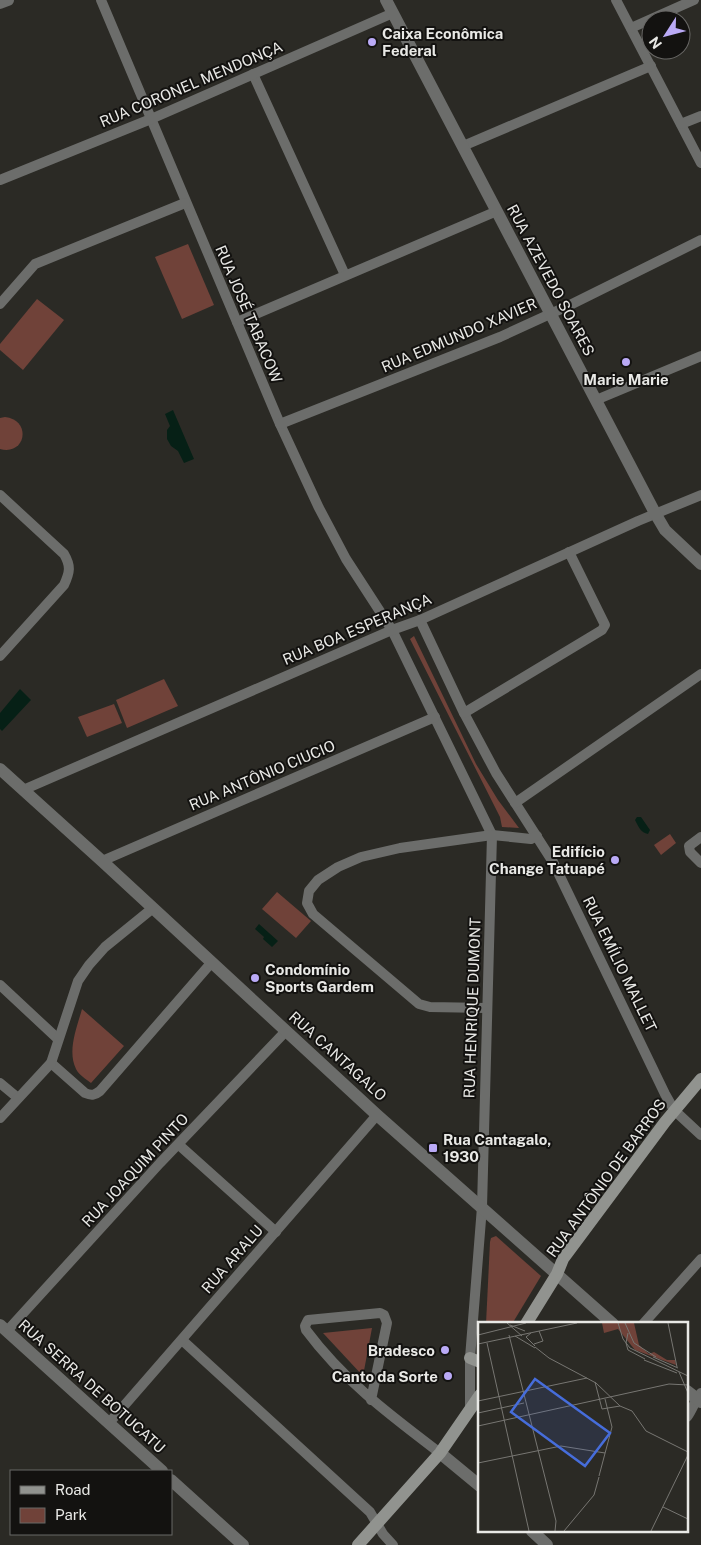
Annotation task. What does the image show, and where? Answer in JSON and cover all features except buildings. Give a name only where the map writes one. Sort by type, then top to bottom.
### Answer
[{"type":"main road","name":"RUA ANTÔNIO DE BARROS","points":[[527,1322],[557,1274],[563,1259],[674,1110],[701,1079]]},
{"type":"main road","points":[[358,1545],[440,1453],[477,1401]]},
{"type":"street","points":[[0,3],[8,0]]},
{"type":"street","name":"RUA JOSÉ TABACOW","points":[[101,0],[185,203],[280,424],[319,508],[346,559],[392,630]]},
{"type":"street","name":"RUA AZEVEDO SOARES","points":[[387,0],[655,514],[665,530],[701,564]]},
{"type":"street","points":[[616,0],[701,163]]},
{"type":"street","points":[[631,28],[694,0]]},
{"type":"street","name":"RUA CORONEL MENDONÇA","points":[[0,180],[151,119],[393,13]]},
{"type":"street","points":[[462,146],[651,66]]},
{"type":"street","points":[[253,74],[345,275]]},
{"type":"street","points":[[681,124],[701,116]]},
{"type":"street","points":[[0,304],[27,273],[40,262],[185,203]]},
{"type":"street","points":[[237,322],[497,211]]},
{"type":"street","name":"RUA EDMUNDO XAVIER","points":[[280,424],[500,337],[701,240]]},
{"type":"street","points":[[596,400],[701,356]]},
{"type":"street","points":[[0,495],[64,554],[70,564],[69,574],[64,585],[0,656]]},
{"type":"street","name":"RUA BOA ESPERANÇA","points":[[23,790],[392,630],[420,620],[569,552],[701,495]]},
{"type":"street","points":[[464,714],[602,630],[604,624],[569,552]]},
{"type":"street","points":[[420,620],[464,714],[496,773],[515,803],[701,674]]},
{"type":"street","name":"RUA HENRIQUE DUMONT","points":[[392,630],[492,835],[482,1207],[475,1360],[477,1401]]},
{"type":"street","name":"RUA ANTÔNIO CIUCIO","points":[[102,861],[435,717]]},
{"type":"street","name":"RUA CANTAGALO","points":[[0,769],[377,1115],[611,1322]]},
{"type":"street","name":"RUA EMÍLIO MALLET","points":[[515,803],[553,862],[674,1110],[701,1135]]},
{"type":"street","points":[[486,1008],[430,1007],[419,1004],[313,914],[307,903],[309,891],[318,880],[338,867],[361,857],[400,848],[492,835],[531,839],[537,836]]},
{"type":"street","points":[[701,837],[689,846],[690,852],[701,863]]},
{"type":"street","points":[[0,1118],[51,1063],[78,981],[89,965],[106,947],[153,908]]},
{"type":"street","points":[[51,1063],[85,1093],[96,1095],[212,962]]},
{"type":"street","points":[[0,985],[58,1039]]},
{"type":"street","name":"RUA JOAQUIM PINTO","points":[[3,1328],[286,1032]]},
{"type":"street","points":[[0,1083],[18,1098]]},
{"type":"street","name":"RUA ARALU","points":[[109,1423],[377,1115]]},
{"type":"street","points":[[179,1145],[276,1232]]},
{"type":"street","points":[[645,1322],[701,1259]]},
{"type":"street","points":[[371,1400],[388,1324],[384,1315],[380,1313],[312,1319],[306,1322],[306,1330],[314,1340],[338,1368],[371,1400],[478,1484]]},
{"type":"street","name":"RUA SERRA DE BOTUCATU","points":[[3,1328],[161,1470]]},
{"type":"street","points":[[182,1340],[370,1512],[383,1534],[393,1545]]},
{"type":"street","points":[[688,1416],[693,1408],[696,1396]]},
{"type":"street","points":[[172,1481],[243,1545]]},
{"type":"street","points":[[533,1532],[547,1545]]},
{"type":"green space","points":[[188,244],[214,305],[182,319],[155,257]]},
{"type":"green space","points":[[37,299],[64,320],[23,370],[0,350],[0,344]]},
{"type":"green space","points":[[5,417],[14,420],[22,430],[20,443],[9,450],[0,449],[0,418]]},
{"type":"green space","points":[[414,636],[476,764],[498,800],[519,828],[502,827],[500,817],[410,639]]},
{"type":"green space","points":[[164,679],[178,706],[127,728],[116,700]]},
{"type":"green space","points":[[114,704],[122,723],[87,737],[78,717]]},
{"type":"green space","points":[[670,834],[676,843],[661,855],[654,845]]},
{"type":"green space","points":[[277,892],[311,921],[296,938],[262,909]]},
{"type":"green space","points":[[82,1009],[124,1046],[91,1083],[77,1071],[72,1055]]},
{"type":"green space","points":[[496,1236],[541,1276],[513,1322],[486,1322],[491,1238]]},
{"type":"green space","points":[[372,1328],[363,1376],[323,1333]]},
{"type":"shaded area","points":[[173,410],[194,459],[184,463],[178,451],[171,446],[167,439],[167,430],[170,426],[165,414]]},
{"type":"shaded area","points":[[20,689],[31,700],[2,731],[0,729],[0,713]]},
{"type":"shaded area","points":[[637,817],[641,817],[650,830],[648,834],[639,827],[635,820]]},
{"type":"shaded area","points":[[259,924],[278,941],[272,947],[255,929]]},
{"type":"place","name":"Caixa Econômica Federal","points":[[372,42]]},
{"type":"place","name":"Marie Marie","points":[[626,362]]},
{"type":"place","name":"Edifício Change Tatuapé","points":[[615,860]]},
{"type":"place","name":"Condomínio Sports Gardem","points":[[255,978]]},
{"type":"place","name":"Rua Cantagalo, 1930","points":[[433,1148]]},
{"type":"place","name":"Bradesco","points":[[445,1350]]},
{"type":"place","name":"Canto da Sorte","points":[[448,1376]]}]
